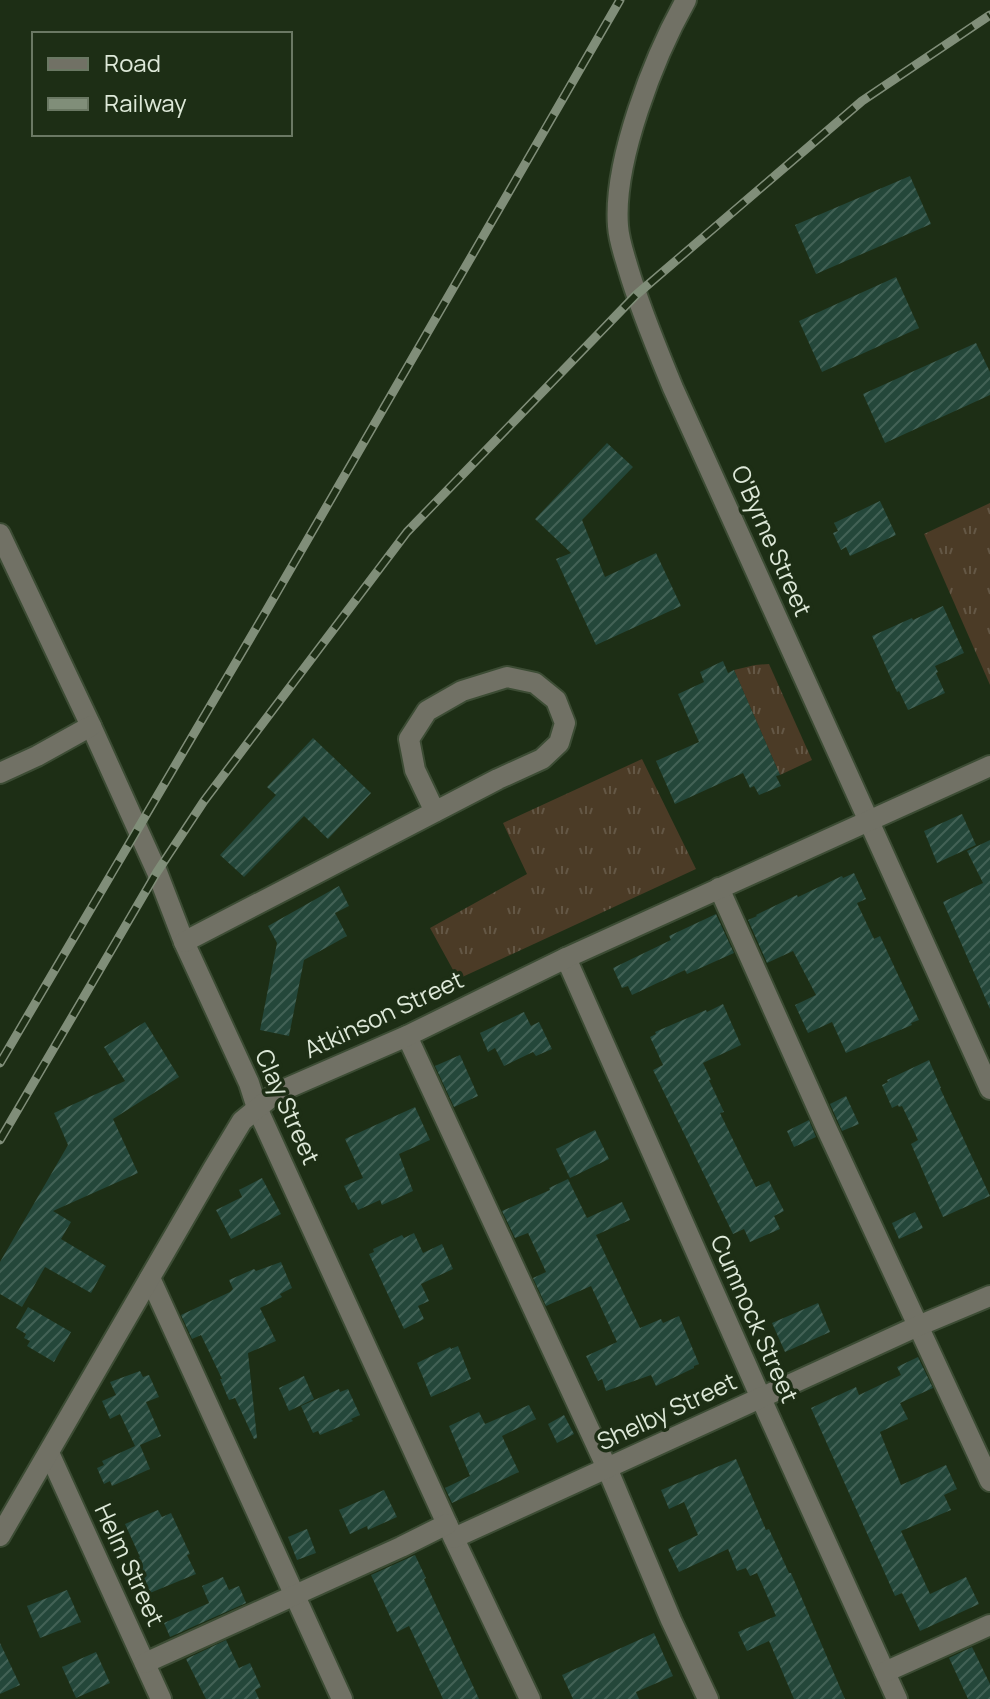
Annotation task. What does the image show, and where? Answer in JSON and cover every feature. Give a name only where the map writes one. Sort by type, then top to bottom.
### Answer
[{"type":"street","name":"O'Byrne Street","points":[[686,0],[658,57],[632,131],[618,202],[620,244],[636,295],[673,388],[990,1089]]},
{"type":"street","name":"Clay Street","points":[[0,534],[157,872],[184,942],[249,1083],[257,1108],[530,1699]]},
{"type":"street","points":[[184,942],[542,759],[559,743],[565,723],[556,700],[535,683],[507,677],[462,691],[427,711],[409,739],[415,770],[435,812]]},
{"type":"street","points":[[0,773],[91,726]]},
{"type":"street","name":"Atkinson Street","points":[[0,1536],[242,1121],[276,1093],[407,1036],[566,958],[990,766]]},
{"type":"street","points":[[719,888],[990,1481]]},
{"type":"street","name":"Cumnock Street","points":[[566,958],[897,1699]]},
{"type":"street","points":[[407,1036],[607,1468],[708,1699]]},
{"type":"street","points":[[150,1278],[342,1699]]},
{"type":"street","name":"Shelby Street","points":[[145,1663],[401,1547],[451,1531],[607,1468],[990,1296]]},
{"type":"street","name":"Helm Street","points":[[49,1453],[161,1699]]},
{"type":"street","points":[[885,1672],[990,1625]]},
{"type":"green space","points":[[990,503],[990,685],[924,534]]},
{"type":"green space","points":[[769,664],[812,760],[780,775],[734,670]]},
{"type":"green space","points":[[642,759],[696,869],[458,979],[430,928],[527,874],[503,823]]},
{"type":"building","points":[[910,176],[931,224],[816,274],[795,225]]},
{"type":"building","points":[[896,277],[919,328],[822,372],[799,321]]},
{"type":"building","points":[[976,343],[990,372],[990,395],[885,443],[863,394]]},
{"type":"building","points":[[607,443],[633,467],[582,520],[605,577],[656,553],[681,606],[596,645],[556,559],[571,553],[535,519]]},
{"type":"building","points":[[880,501],[896,535],[850,556],[846,547],[841,550],[833,533],[838,531],[834,523]]},
{"type":"building","points":[[943,606],[964,653],[935,666],[945,693],[908,710],[872,636]]},
{"type":"building","points":[[723,661],[728,673],[734,670],[780,775],[776,776],[781,786],[759,795],[754,786],[750,788],[743,773],[675,804],[656,761],[699,742],[678,694],[704,682],[700,672]]},
{"type":"building","points":[[313,738],[371,793],[328,839],[304,816],[244,877],[220,855],[276,795],[267,787]]},
{"type":"building","points":[[962,814],[976,845],[937,863],[924,831]]},
{"type":"building","points":[[990,840],[990,1009],[943,902],[983,883],[967,851]]},
{"type":"building","points":[[854,873],[866,899],[857,903],[874,939],[880,936],[919,1020],[846,1053],[832,1022],[808,1033],[795,1005],[816,995],[793,951],[767,963],[748,920],[797,895]]},
{"type":"building","points":[[339,886],[349,906],[335,913],[347,936],[304,960],[289,1036],[260,1030],[277,943],[268,926]]},
{"type":"building","points":[[716,914],[734,953],[687,974],[685,970],[632,995],[628,986],[622,988],[613,968]]},
{"type":"building","points":[[723,1004],[741,1045],[703,1063],[724,1112],[720,1113],[756,1187],[769,1181],[784,1211],[774,1216],[780,1229],[750,1242],[744,1229],[733,1234],[653,1070],[663,1065],[650,1037],[655,1032]]},
{"type":"building","points":[[524,1012],[531,1026],[539,1022],[552,1049],[536,1056],[533,1052],[504,1066],[495,1048],[488,1052],[480,1033]]},
{"type":"building","points":[[145,1022],[179,1077],[113,1119],[138,1173],[53,1211],[71,1222],[61,1239],[106,1266],[91,1293],[45,1267],[22,1307],[0,1294],[0,1262],[68,1145],[54,1113],[125,1081],[104,1047]]},
{"type":"building","points":[[460,1055],[478,1096],[454,1107],[435,1066]]},
{"type":"building","points":[[929,1060],[990,1196],[943,1217],[911,1144],[918,1140],[902,1106],[892,1108],[882,1085]]},
{"type":"building","points":[[846,1096],[859,1124],[842,1131],[830,1104]]},
{"type":"building","points":[[415,1107],[430,1140],[399,1154],[413,1191],[382,1205],[380,1200],[358,1210],[344,1186],[363,1178],[345,1139]]},
{"type":"building","points":[[809,1120],[816,1137],[794,1147],[787,1131]]},
{"type":"building","points":[[595,1130],[609,1159],[570,1178],[556,1149]]},
{"type":"building","points":[[262,1178],[281,1214],[231,1239],[216,1210],[242,1197],[239,1190]]},
{"type":"building","points":[[568,1179],[587,1218],[622,1202],[630,1220],[596,1235],[640,1328],[661,1319],[663,1323],[679,1316],[699,1364],[694,1368],[656,1386],[651,1375],[606,1391],[602,1379],[598,1381],[586,1356],[617,1342],[591,1286],[546,1306],[533,1278],[546,1272],[528,1233],[515,1238],[502,1211]]},
{"type":"building","points":[[915,1212],[923,1228],[899,1239],[892,1223]]},
{"type":"building","points":[[414,1233],[423,1253],[442,1244],[453,1269],[421,1284],[429,1301],[418,1306],[424,1319],[404,1329],[369,1254],[402,1235],[404,1238]]},
{"type":"building","points":[[281,1262],[292,1288],[260,1308],[276,1341],[248,1353],[257,1438],[254,1439],[235,1398],[229,1400],[201,1335],[192,1339],[181,1315],[230,1292],[233,1289],[229,1280]]},
{"type":"building","points":[[818,1303],[830,1332],[785,1352],[772,1323]]},
{"type":"building","points":[[28,1307],[71,1332],[54,1362],[27,1346],[30,1341],[24,1338],[26,1334],[16,1328]]},
{"type":"building","points":[[458,1346],[471,1379],[431,1397],[417,1363]]},
{"type":"building","points":[[918,1357],[933,1388],[900,1403],[908,1419],[880,1432],[901,1485],[946,1465],[957,1489],[944,1495],[951,1510],[901,1531],[930,1594],[966,1577],[979,1604],[920,1631],[902,1593],[895,1596],[811,1408],[856,1387],[859,1395],[901,1375],[897,1367]]},
{"type":"building","points":[[140,1371],[143,1377],[149,1375],[159,1397],[146,1402],[161,1436],[140,1445],[150,1469],[112,1486],[110,1481],[104,1484],[97,1468],[104,1465],[102,1461],[135,1446],[120,1414],[110,1419],[102,1401],[116,1395],[110,1382]]},
{"type":"building","points":[[304,1376],[314,1399],[289,1411],[279,1388]]},
{"type":"building","points":[[339,1389],[340,1392],[348,1389],[360,1415],[320,1435],[318,1431],[313,1433],[301,1406]]},
{"type":"building","points":[[529,1405],[536,1419],[502,1436],[519,1472],[452,1503],[445,1488],[470,1476],[449,1426],[479,1412],[485,1424]]},
{"type":"building","points":[[564,1415],[574,1434],[557,1443],[548,1424]]},
{"type":"building","points":[[736,1459],[766,1530],[769,1529],[791,1573],[845,1699],[794,1699],[769,1641],[747,1651],[738,1632],[776,1616],[757,1573],[750,1576],[746,1568],[737,1571],[728,1549],[679,1572],[668,1549],[698,1535],[684,1502],[669,1509],[661,1490]]},
{"type":"building","points":[[384,1490],[397,1517],[350,1534],[339,1510]]},
{"type":"building","points":[[158,1510],[162,1517],[171,1513],[196,1574],[150,1593],[134,1560],[140,1557],[125,1524]]},
{"type":"building","points":[[307,1529],[316,1553],[297,1560],[288,1537]]},
{"type":"building","points":[[415,1555],[479,1699],[443,1699],[409,1626],[397,1632],[371,1575]]},
{"type":"building","points":[[223,1577],[229,1590],[239,1586],[246,1603],[170,1637],[164,1623],[209,1603],[202,1586]]},
{"type":"building","points":[[67,1590],[81,1622],[40,1638],[27,1606]]},
{"type":"building","points":[[654,1633],[673,1676],[636,1692],[639,1699],[573,1699],[562,1675]]},
{"type":"building","points":[[226,1640],[239,1668],[250,1663],[261,1687],[255,1690],[259,1699],[206,1699],[186,1659]]},
{"type":"building","points":[[0,1643],[20,1685],[0,1694]]},
{"type":"building","points":[[972,1647],[990,1684],[990,1699],[968,1699],[949,1658]]},
{"type":"building","points":[[96,1652],[110,1683],[76,1698],[62,1667]]},
{"type":"railway","points":[[0,1063],[620,0]]},
{"type":"railway","points":[[0,1140],[157,872],[204,801],[407,532],[636,295],[862,101],[990,15]]}]
